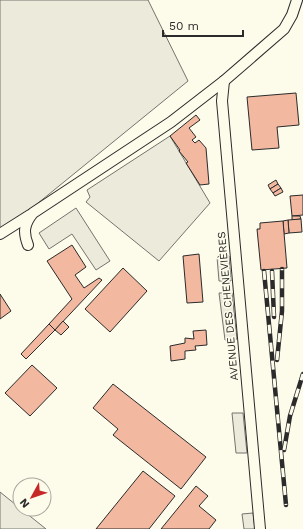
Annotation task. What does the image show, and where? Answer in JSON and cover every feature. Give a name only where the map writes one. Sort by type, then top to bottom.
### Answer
[{"type":"street","points":[[0,234],[171,122],[224,81],[284,29],[292,15],[297,0]]},
{"type":"street","name":"AVENUE DES CHENEVIÈRES","points":[[224,81],[222,101],[260,529]]},
{"type":"street","points":[[28,245],[24,228],[26,221],[33,213]]},
{"type":"shaded area","points":[[0,0],[148,0],[188,81],[0,234]]},
{"type":"shaded area","points":[[170,136],[210,203],[159,261],[86,202],[90,197],[87,190]]},
{"type":"shaded area","points":[[76,208],[110,261],[96,270],[72,234],[49,249],[39,233]]},
{"type":"shaded area","points":[[229,256],[231,281],[219,281],[217,257]]},
{"type":"shaded area","points":[[219,293],[232,293],[237,339],[225,340]]},
{"type":"shaded area","points":[[232,413],[243,413],[247,453],[236,453]]},
{"type":"shaded area","points":[[0,492],[12,502],[12,517],[31,517],[46,529],[0,529]]},
{"type":"shaded area","points":[[253,513],[255,529],[244,529],[242,514]]},
{"type":"building","points":[[296,93],[299,125],[277,127],[279,148],[252,150],[247,97]]},
{"type":"building","points":[[196,115],[200,120],[189,128],[196,137],[192,140],[195,143],[199,140],[206,148],[209,184],[200,185],[186,163],[188,162],[170,136]]},
{"type":"building","points":[[276,180],[278,184],[270,189],[268,185]]},
{"type":"building","points":[[278,184],[281,188],[273,193],[270,189]]},
{"type":"building","points":[[281,188],[283,192],[275,196],[273,193]]},
{"type":"building","points":[[303,195],[303,215],[292,216],[290,196]]},
{"type":"building","points":[[292,216],[300,216],[301,219],[292,220]]},
{"type":"building","points":[[301,219],[302,232],[289,233],[288,220]]},
{"type":"building","points":[[288,220],[289,233],[284,234],[283,221]]},
{"type":"building","points":[[283,221],[287,268],[261,270],[257,229],[260,229],[260,223]]},
{"type":"building","points":[[72,245],[86,267],[75,275],[84,288],[99,278],[102,280],[55,330],[49,324],[72,299],[47,261]]},
{"type":"building","points":[[199,254],[203,302],[187,303],[183,256]]},
{"type":"building","points":[[123,268],[147,291],[110,332],[85,309]]},
{"type":"building","points":[[0,294],[11,311],[0,319]]},
{"type":"building","points":[[63,321],[69,327],[61,335],[55,330]]},
{"type":"building","points":[[49,324],[55,330],[26,359],[21,354]]},
{"type":"building","points":[[206,330],[207,345],[195,346],[196,350],[185,351],[185,359],[171,361],[170,346],[185,343],[185,338],[194,339],[193,331]]},
{"type":"building","points":[[32,365],[57,388],[30,416],[5,393]]},
{"type":"building","points":[[113,384],[206,457],[181,489],[113,435],[118,429],[93,408]]},
{"type":"building","points":[[143,471],[175,496],[149,529],[96,529]]},
{"type":"building","points":[[196,486],[208,496],[199,506],[216,520],[209,529],[161,529]]},
{"type":"railway","points":[[277,360],[282,311],[282,269]]},
{"type":"railway","points":[[264,271],[286,505]]},
{"type":"railway","points":[[272,271],[274,317]]},
{"type":"railway","points":[[284,450],[290,416],[303,374]]}]
